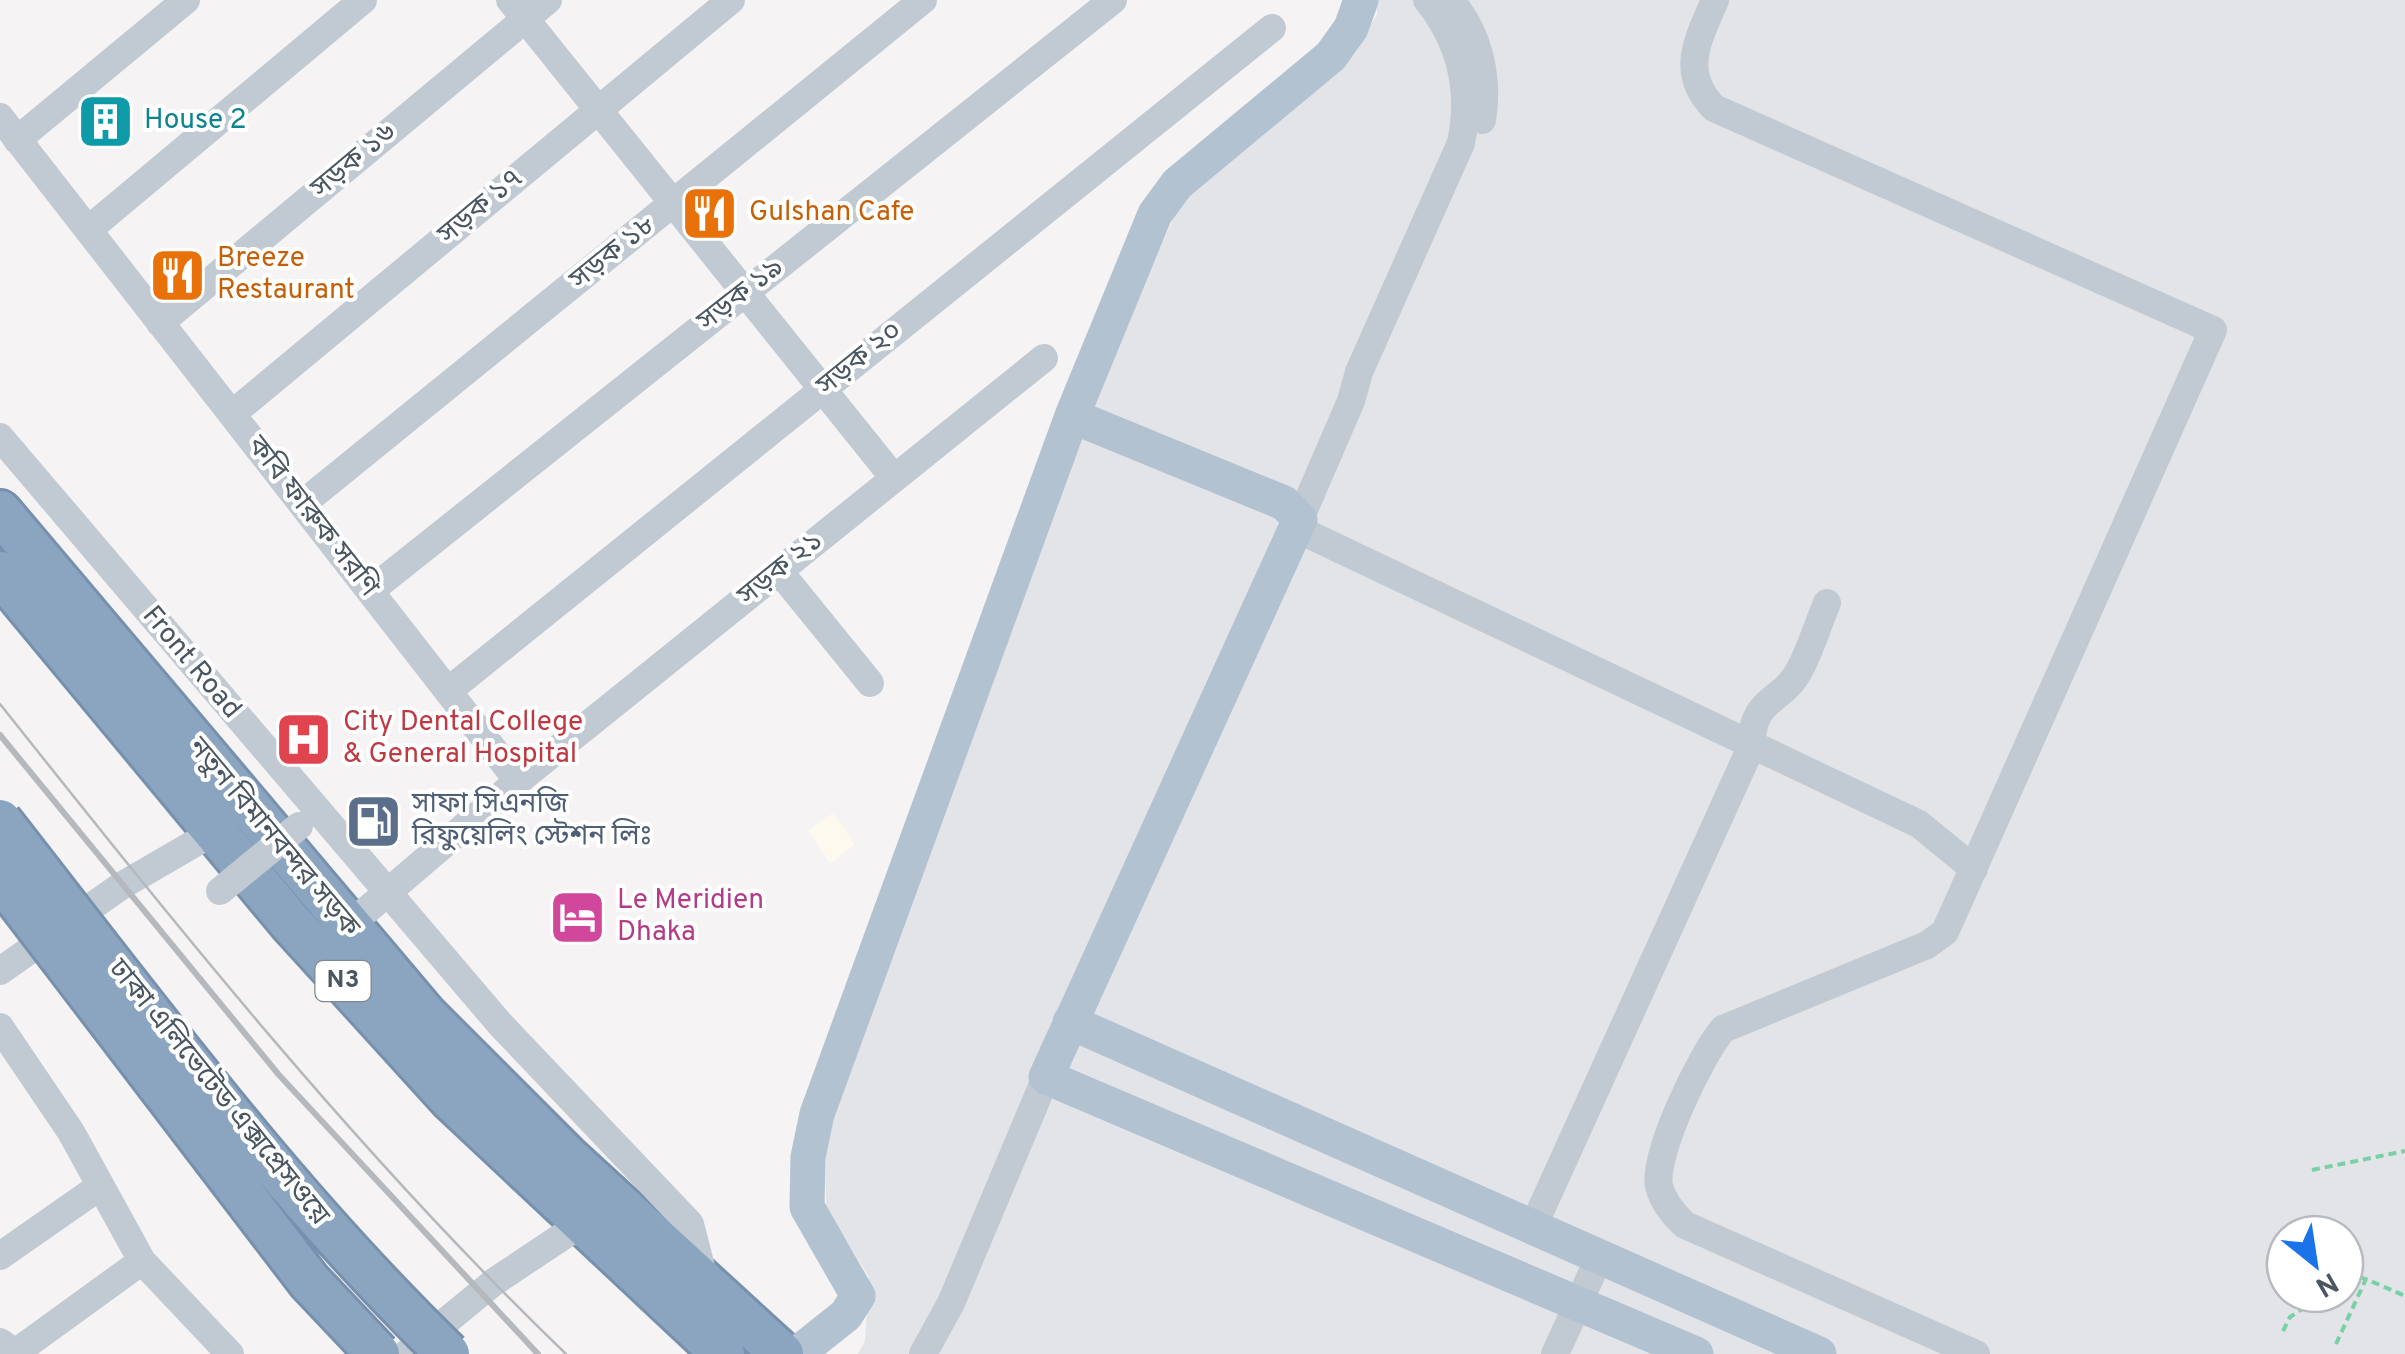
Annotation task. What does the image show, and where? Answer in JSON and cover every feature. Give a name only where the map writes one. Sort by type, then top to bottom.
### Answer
[{"type":"highway","name":"নতুন বিমানবন্দর সড়ক","points":[[0,512],[347,927],[494,1085],[782,1354]]},
{"type":"highway","name":"নতুন বিমানবন্দর সড়ক","points":[[0,573],[214,832],[452,1100],[723,1354]]},
{"type":"highway","name":"ঢাকা এলিভেটেড এক্সপ্রেসওয়ে","points":[[0,821],[237,1123],[319,1220],[448,1354]]},
{"type":"highway","name":"ঢাকা এলিভেটেড এক্সপ্রেসওয়ে","points":[[0,877],[308,1281],[378,1354]]},
{"type":"main road","points":[[797,1354],[846,1314],[858,1296],[807,1207],[804,1193],[817,1114],[1072,416],[1155,214],[1177,184],[1330,56],[1350,28],[1361,0]]},
{"type":"main road","points":[[1072,416],[1284,503],[1300,519],[1046,1077],[1696,1354]]},
{"type":"main road","points":[[1070,1022],[1819,1354]]},
{"type":"street","points":[[9,128],[186,0]]},
{"type":"street","points":[[88,230],[362,0]]},
{"type":"street","name":"সড়ক ১৬","points":[[160,323],[517,9],[548,0]]},
{"type":"street","name":"সড়ক ১৭","points":[[232,414],[731,0]]},
{"type":"street","name":"সড়ক ১৮","points":[[302,504],[923,0]]},
{"type":"street","name":"সড়ক ১৯","points":[[370,591],[1113,0]]},
{"type":"street","points":[[1426,0],[1457,49],[1476,103]]},
{"type":"street","points":[[1450,0],[1474,39],[1476,103],[1467,164],[1370,372],[1351,401],[1300,519],[1312,539],[1919,824],[1974,869]]},
{"type":"street","points":[[1715,0],[1691,58],[1701,90],[1714,108],[2213,330],[1950,925],[1927,945],[1723,1028],[1668,1137],[1658,1173],[1665,1202],[1685,1224],[1976,1354]]},
{"type":"street","points":[[517,9],[894,478]]},
{"type":"street","name":"সড়ক ২০","points":[[448,691],[1272,28]]},
{"type":"street","name":"কবি ফারুক সরণি","points":[[9,128],[518,782]]},
{"type":"street","name":"সড়ক ২১","points":[[518,782],[1044,358]]},
{"type":"street","name":"Front Road","points":[[0,437],[500,1024],[690,1224],[706,1286]]},
{"type":"street","points":[[779,571],[870,683]]},
{"type":"street","points":[[1532,1227],[1752,746],[1752,726],[1761,706],[1798,673],[1827,603]]},
{"type":"street","points":[[347,927],[518,782]]},
{"type":"street","points":[[220,892],[299,826]]},
{"type":"street","points":[[0,971],[121,886],[214,832]]},
{"type":"street","points":[[0,1027],[71,1132],[142,1261],[230,1354]]},
{"type":"street","points":[[928,1350],[1046,1077]]},
{"type":"street","points":[[0,1256],[99,1187]]},
{"type":"street","points":[[406,1354],[494,1282],[581,1224]]},
{"type":"street","points":[[1555,1354],[1600,1256]]},
{"type":"street","points":[[0,1342],[14,1354],[142,1261]]},
{"type":"path","points":[[2312,1170],[2405,1151]]},
{"type":"path","points":[[2336,1344],[2366,1279],[2405,1296]]},
{"type":"path","points":[[2283,1332],[2294,1314]]},
{"type":"shaded area","points":[[1377,0],[2405,0],[2405,1354],[858,1354],[865,1341],[869,1277],[826,1207],[825,1117],[1059,474],[1178,208],[1218,159],[1355,54],[1377,14]]},
{"type":"shaded area","points":[[833,813],[855,844],[830,864],[808,830]]},
{"type":"tram line","points":[[0,704],[203,956],[343,1120],[415,1200],[566,1354]]},
{"type":"railway","points":[[0,735],[279,1075],[538,1354]]},
{"type":"place","name":"House 2","points":[[105,121]]},
{"type":"place","name":"Gulshan Cafe","points":[[710,213]]},
{"type":"place","name":"Breeze Restaurant","points":[[178,275]]},
{"type":"place","name":"City Dental College & General Hospital","points":[[304,739]]},
{"type":"place","name":"সাফা সিএনজি রিফুয়েলিং স্টেশন লিঃ","points":[[373,821]]},
{"type":"place","name":"Le Meridien Dhaka","points":[[578,917]]}]
